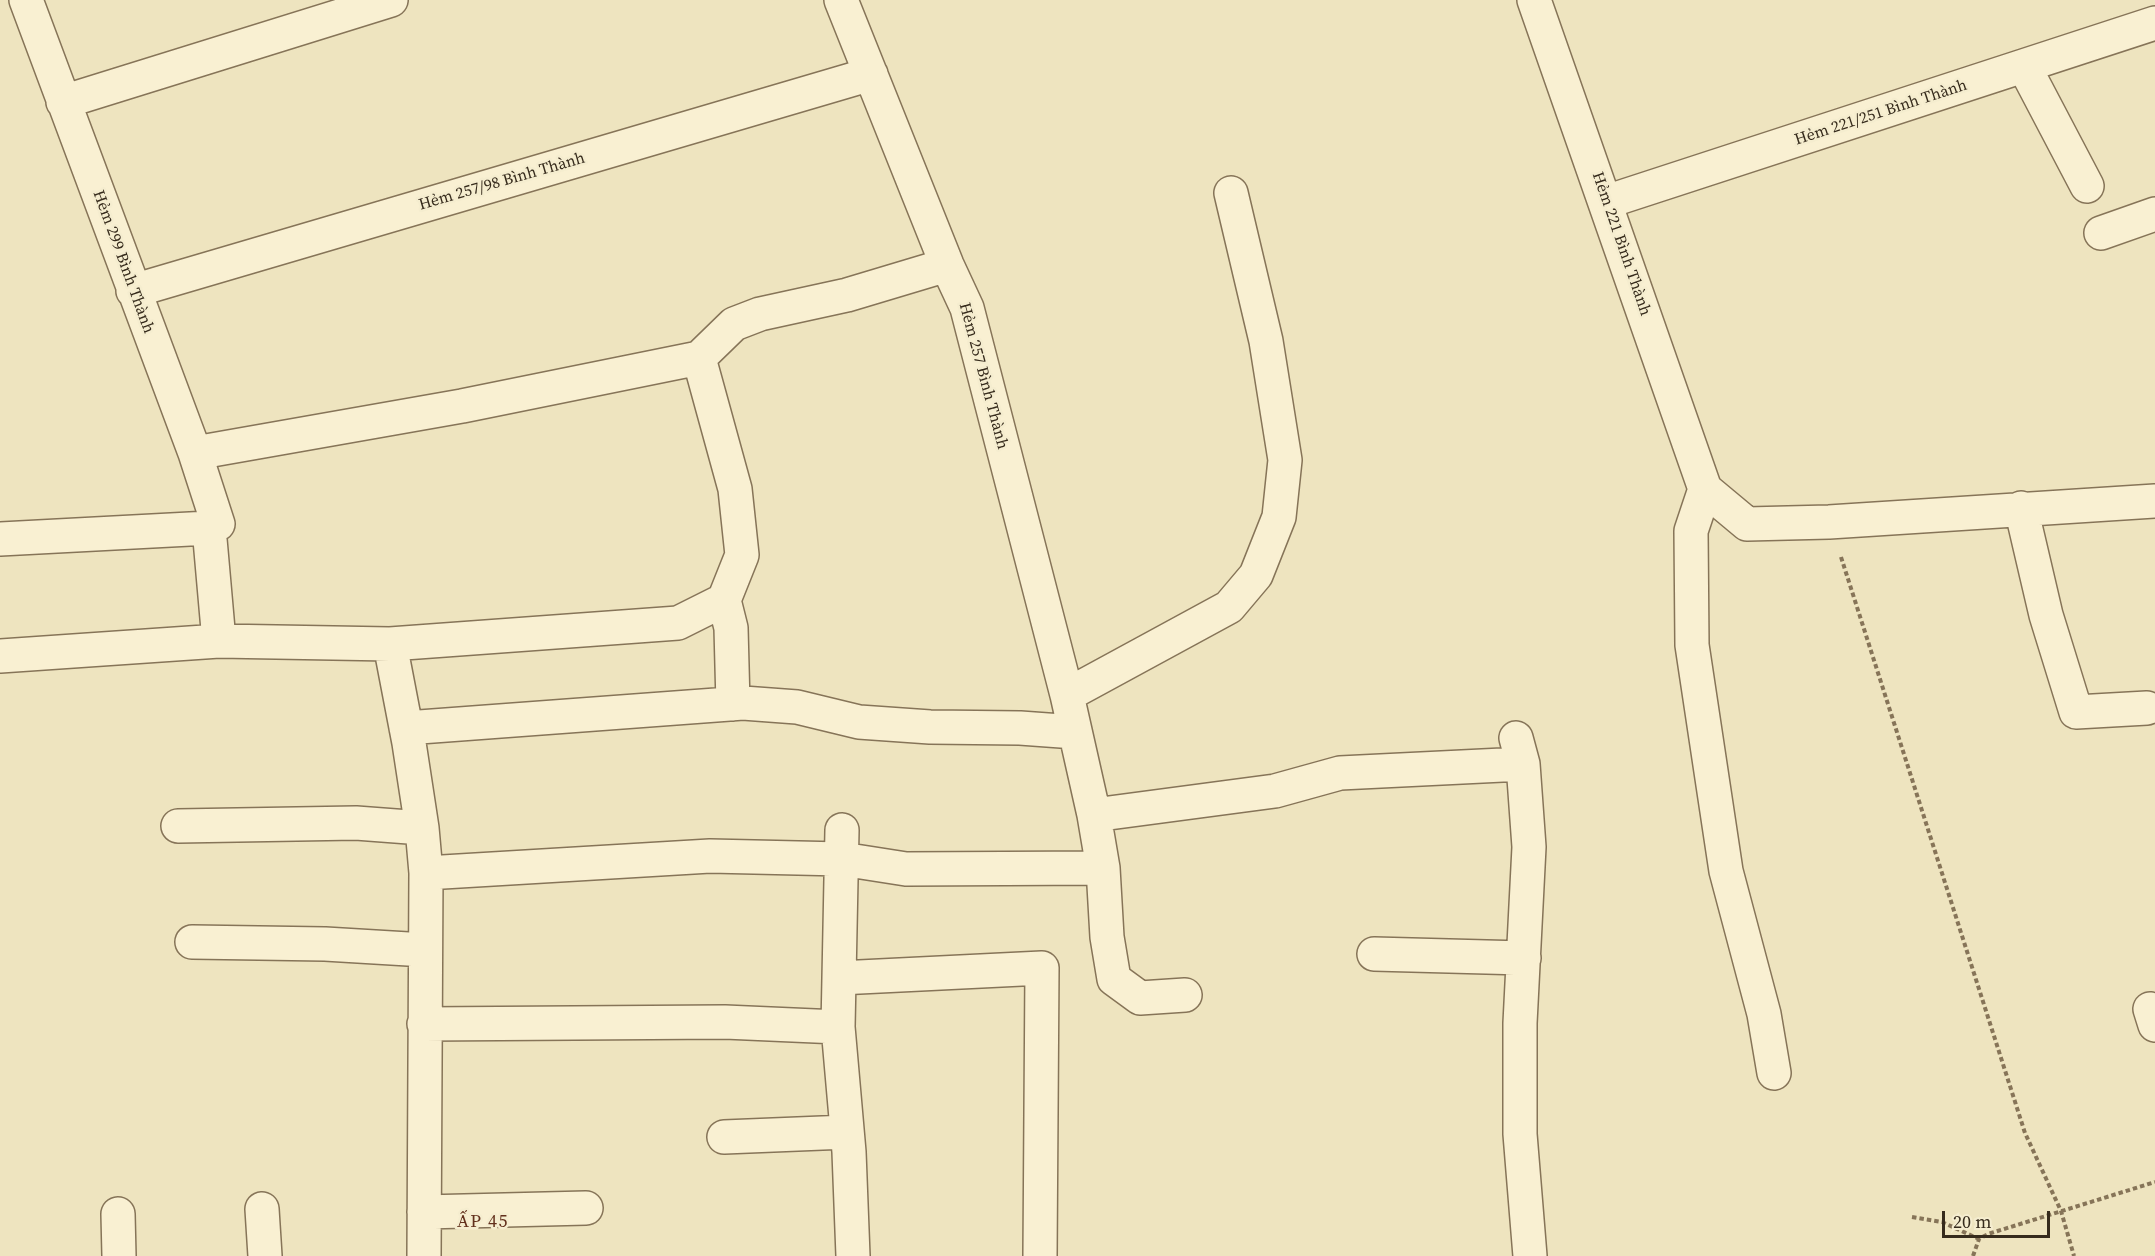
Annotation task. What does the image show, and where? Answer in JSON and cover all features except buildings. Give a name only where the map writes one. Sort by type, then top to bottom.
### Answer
[{"type":"street","name":"Hẻm 299 Bình Thành","points":[[26,0],[195,453],[214,526],[219,640]]},
{"type":"street","points":[[63,102],[391,0]]},
{"type":"street","name":"Hẻm 257 Bình Thành","points":[[840,0],[947,265],[967,308],[1067,695],[1094,815],[1103,868],[1107,937],[1114,979],[1140,998],[1185,995]]},
{"type":"street","name":"Hẻm 221 Bình Thành","points":[[1540,2],[1606,202],[1706,489]]},
{"type":"street","name":"Hẻm 221/251 Bình Thành","points":[[1606,202],[2155,23]]},
{"type":"street","points":[[2024,66],[2087,186]]},
{"type":"street","name":"Hẻm 257/98 Bình Thành","points":[[133,291],[871,74]]},
{"type":"street","points":[[1067,695],[1229,607],[1256,575],[1279,518],[1285,460],[1266,341],[1231,193]]},
{"type":"street","points":[[2101,233],[2155,214]]},
{"type":"street","points":[[195,453],[462,406],[699,358],[734,324],[751,317],[847,295],[947,265]]},
{"type":"street","points":[[699,358],[735,489],[742,555],[724,600],[731,628],[733,704]]},
{"type":"street","points":[[1774,1073],[1764,1014],[1726,871],[1692,645],[1691,531],[1706,489],[1747,524],[1830,522],[2155,501]]},
{"type":"street","points":[[2021,508],[2046,615],[2076,712],[2147,708]]},
{"type":"street","points":[[0,538],[92,536],[214,526]]},
{"type":"street","points":[[0,656],[219,640],[390,644],[678,623],[724,600]]},
{"type":"street","points":[[390,644],[422,828],[426,873],[424,1256]]},
{"type":"street","points":[[406,728],[762,703],[797,707],[859,722],[930,728],[1020,728],[1075,732]]},
{"type":"street","points":[[1094,815],[1275,791],[1340,773],[1519,751],[1529,847],[1520,1134],[1530,1256]]},
{"type":"street","points":[[178,826],[356,823],[422,828]]},
{"type":"street","points":[[426,873],[710,856],[842,845],[906,868],[1103,868]]},
{"type":"street","points":[[842,845],[838,1028],[847,1132],[853,1256]]},
{"type":"street","points":[[192,942],[325,944],[426,950]]},
{"type":"street","points":[[1374,954],[1524,958]]},
{"type":"street","points":[[839,978],[1042,968],[1040,1256]]},
{"type":"street","points":[[424,1024],[724,1022],[838,1028]]},
{"type":"street","points":[[724,1137],[847,1132]]},
{"type":"street","points":[[424,1212],[586,1208]]},
{"type":"street","points":[[262,1209],[265,1256]]},
{"type":"street","points":[[118,1214],[119,1256]]},
{"type":"path","points":[[1830,522],[2025,1133],[2061,1210],[2074,1256]]},
{"type":"path","points":[[1912,1217],[1942,1222],[1979,1239],[2061,1210],[2155,1182]]},
{"type":"path","points":[[1973,1256],[1979,1239]]},
{"type":"district","name":"ẤP 45","points":[[483,1222]]}]
